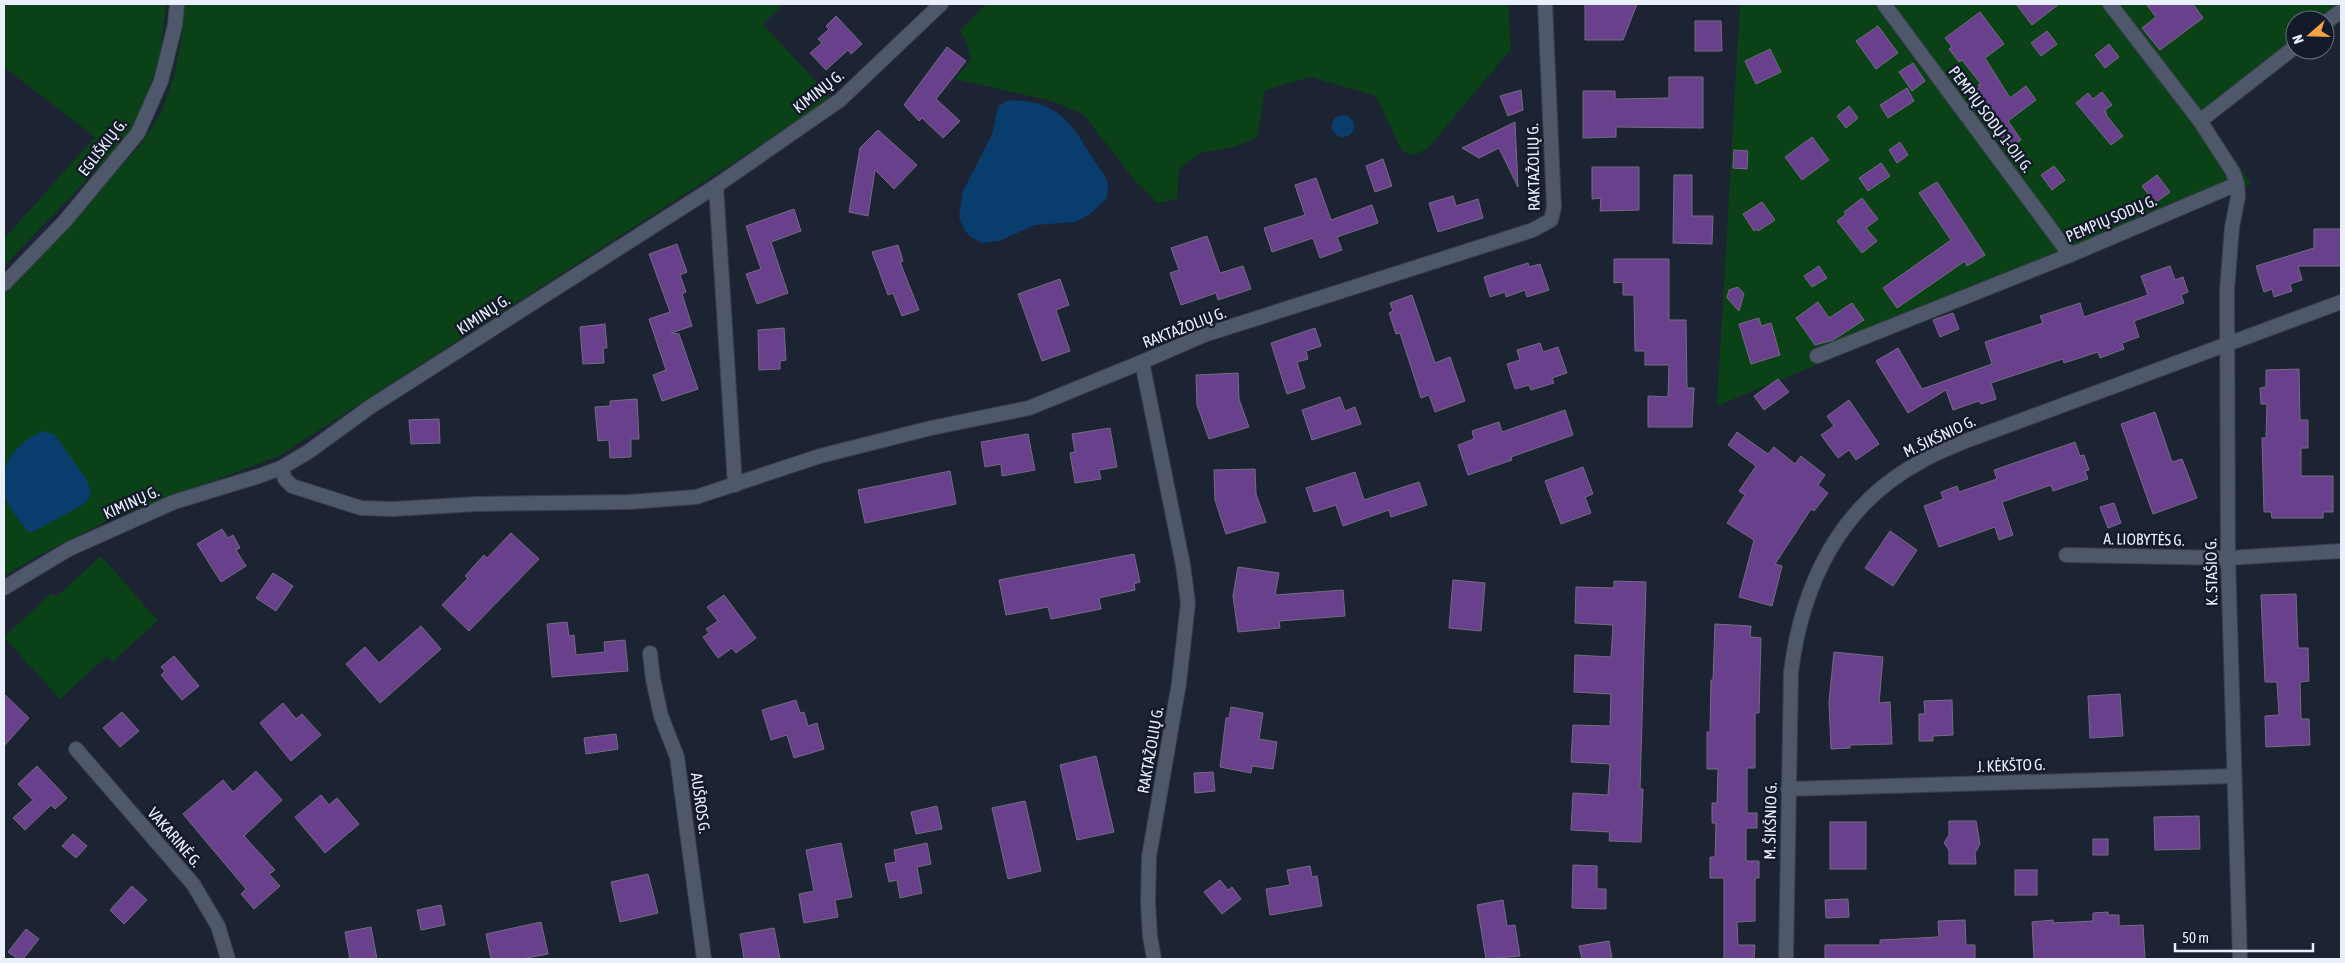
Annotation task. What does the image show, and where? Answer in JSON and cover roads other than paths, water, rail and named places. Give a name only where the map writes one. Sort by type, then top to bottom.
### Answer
[{"type":"street","name":"EGLIŠKIŲ G.","points":[[4,284],[65,221],[138,133],[161,81],[175,25],[177,4]]},
{"type":"street","name":"KIMINŲ G.","points":[[4,588],[14,580],[68,549],[174,502],[281,468],[308,452],[370,407],[716,186],[840,100],[941,4]]},
{"type":"street","name":"RAKTAŽOLIŲ G.","points":[[1154,959],[1150,936],[1148,903],[1149,857],[1179,683],[1188,603],[1183,565],[1142,362],[1204,335],[1533,230],[1552,220],[1554,207],[1545,4]]},
{"type":"street","name":"PEMPIŲ SODŲ 1-OJI G.","points":[[1884,4],[2070,255]]},
{"type":"street","points":[[2110,4],[2200,121],[2233,172],[2237,184]]},
{"type":"street","points":[[2336,4],[2341,11]]},
{"type":"street","points":[[2200,121],[2285,55]]},
{"type":"street","name":"PEMPIŲ SODŲ G.","points":[[1817,356],[2070,255],[2237,184]]},
{"type":"street","name":"K. STAŠIO G.","points":[[2237,184],[2238,197],[2232,227],[2226,290],[2228,558],[2240,959]]},
{"type":"street","points":[[716,186],[735,485]]},
{"type":"street","name":"M. ŠIKŠNIO G.","points":[[1786,959],[1791,672],[1795,639],[1804,606],[1817,572],[1832,543],[1873,494],[1921,461],[1963,442],[2341,302]]},
{"type":"street","points":[[281,468],[285,478],[292,486],[361,508],[393,510],[477,504],[629,502],[696,497],[820,456],[931,428],[1029,408],[1142,362]]},
{"type":"street","name":"A. LIOBYTĖS G.","points":[[2066,555],[2228,558],[2341,551]]},
{"type":"street","name":"AUŠROS G.","points":[[650,654],[661,716],[677,757],[704,959]]},
{"type":"street","name":"VAKARINĖ G.","points":[[76,749],[193,884],[218,926],[228,959]]},
{"type":"street","name":"J. KĖKŠTO G.","points":[[1788,789],[2234,776]]},
{"type":"water","points":[[1012,100],[1031,102],[1047,107],[1069,123],[1105,176],[1108,184],[1107,198],[1090,214],[1076,222],[1035,225],[999,241],[982,243],[965,231],[959,217],[963,191],[992,135],[998,107],[1004,102]]},
{"type":"water","points":[[1343,115],[1351,118],[1354,126],[1351,134],[1343,137],[1335,134],[1332,126],[1335,118]]},
{"type":"water","points":[[44,431],[55,435],[86,479],[91,492],[84,504],[35,531],[28,532],[7,502],[3,481],[12,454],[26,441]]}]
